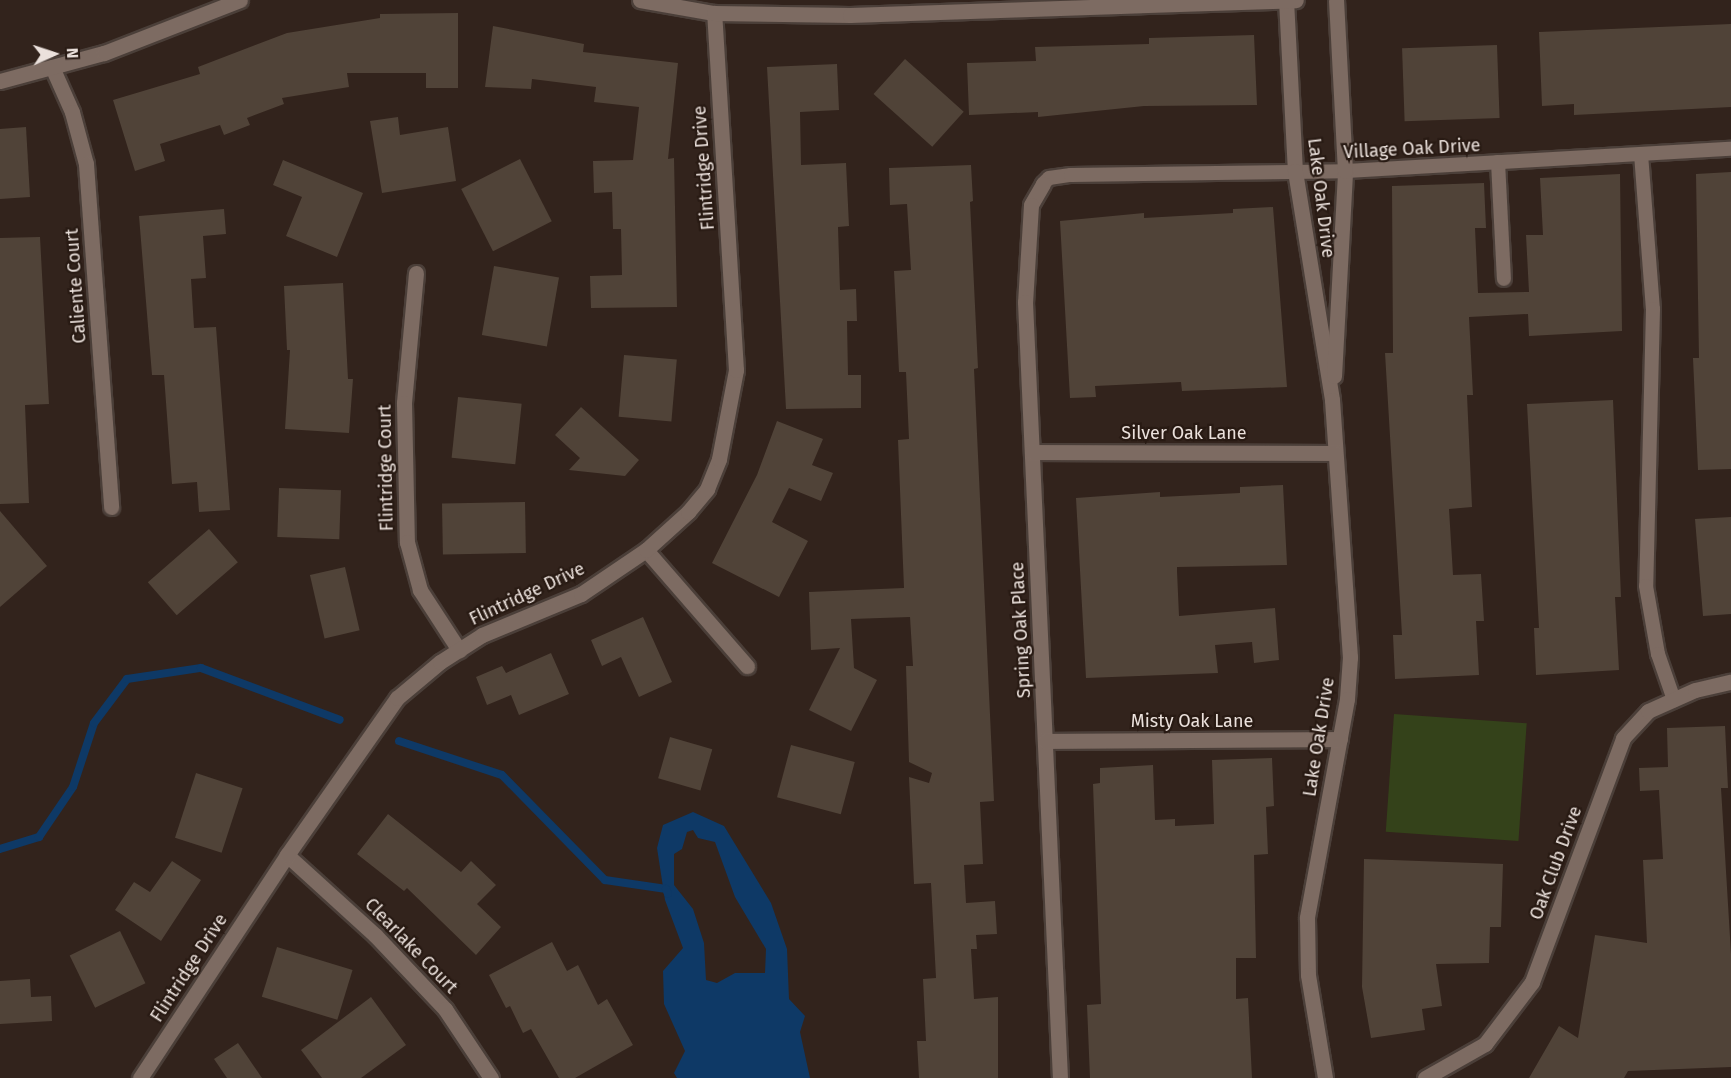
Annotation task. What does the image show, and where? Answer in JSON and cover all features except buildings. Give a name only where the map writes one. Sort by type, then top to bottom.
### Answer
[{"type":"street","points":[[0,81],[104,53],[240,0]]},
{"type":"street","points":[[640,0],[718,8],[850,15],[1099,3],[1296,0]]},
{"type":"street","name":"Lake Oak Drive","points":[[1286,0],[1295,171],[1332,400],[1350,657],[1340,740],[1307,918],[1308,975],[1325,1078]]},
{"type":"street","name":"Lake Oak Drive","points":[[1332,400],[1345,171],[1336,0]]},
{"type":"street","name":"Flintridge Drive","points":[[140,1078],[287,855],[397,698],[459,650],[483,635],[581,594],[646,550],[688,512],[707,489],[719,459],[736,370],[718,8]]},
{"type":"street","name":"Caliente Court","points":[[52,68],[72,112],[86,164],[111,507]]},
{"type":"street","name":"Spring Oak Place","points":[[1043,184],[1035,192],[1031,205],[1025,302],[1060,1078]]},
{"type":"street","name":"Flintridge Court","points":[[416,273],[404,403],[407,542],[420,590],[459,650]]},
{"type":"street","name":"Silver Oak Lane","points":[[1032,452],[1335,453]]},
{"type":"street","points":[[646,550],[747,666]]},
{"type":"street","name":"Oak Club Drive","points":[[1425,1078],[1485,1044],[1532,982],[1623,738],[1648,711],[1674,699],[1731,682]]},
{"type":"street","name":"Misty Oak Lane","points":[[1045,741],[1340,740]]},
{"type":"street","name":"Clearlake Court","points":[[287,855],[375,935],[445,1009],[491,1078]]},
{"type":"lane","name":"Village Oak Drive","points":[[1043,184],[1049,178],[1071,175],[1345,171],[1731,149]]},
{"type":"lane","points":[[1641,154],[1653,309],[1646,586],[1658,654],[1674,699]]},
{"type":"lane","points":[[1498,162],[1504,279]]},
{"type":"green space","points":[[1394,714],[1527,723],[1518,841],[1386,832]]},
{"type":"water","points":[[693,812],[724,826],[771,903],[787,949],[789,999],[805,1016],[800,1032],[810,1078],[677,1078],[674,1073],[685,1051],[664,1004],[663,971],[683,948],[665,900],[657,848],[663,825]],"holes":[[[693,830],[698,838],[715,842],[735,897],[766,949],[765,973],[735,973],[717,983],[706,980],[704,943],[693,909],[674,885],[674,854],[682,849],[687,832]]]},
{"type":"waterway","points":[[0,849],[39,837],[73,787],[94,723],[127,679],[201,668],[340,720]]},
{"type":"waterway","points":[[399,741],[502,775],[605,880],[666,889],[668,894]]}]
